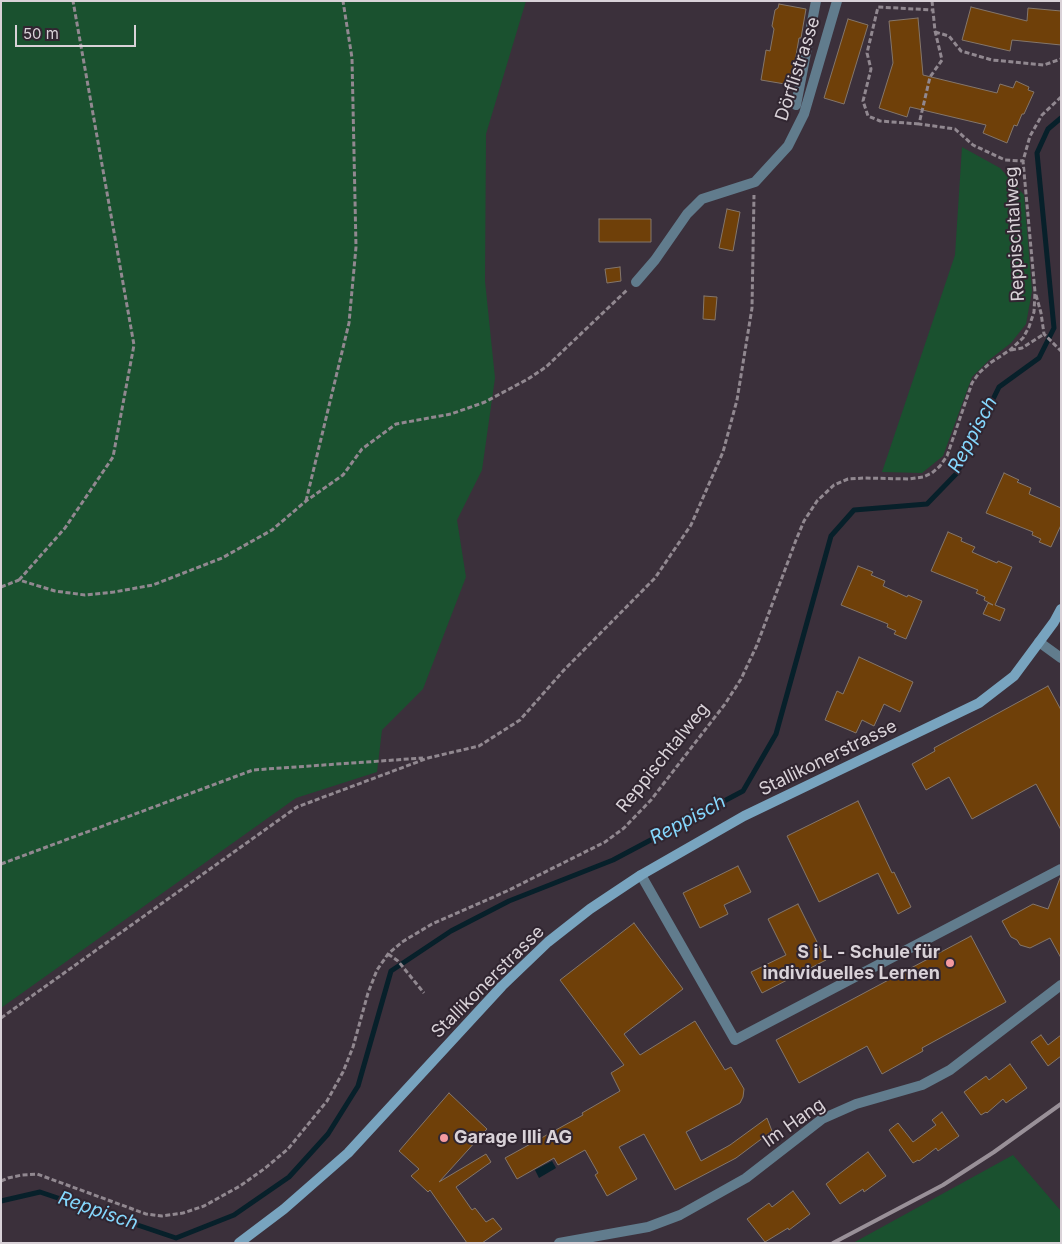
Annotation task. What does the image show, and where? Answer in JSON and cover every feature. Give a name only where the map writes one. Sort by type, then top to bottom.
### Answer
[{"type":"street","points":[[796,105],[816,1]]},
{"type":"street","name":"Dörflistrasse","points":[[636,282],[655,260],[687,214],[702,199],[754,182],[788,146],[804,114],[837,1]]},
{"type":"street","name":"Stallikonerstrasse","points":[[239,1243],[284,1209],[348,1153],[502,986],[548,942],[590,909],[641,875],[744,816],[980,703],[1014,676],[1054,622],[1061,609]]},
{"type":"street","points":[[1039,642],[1061,658]]},
{"type":"street","points":[[641,875],[735,1040],[1061,869]]},
{"type":"street","name":"Im Hang","points":[[559,1243],[648,1227],[680,1215],[746,1178],[822,1119],[856,1104],[922,1085],[950,1070],[1061,985]]},
{"type":"path","points":[[1,587],[19,580],[65,528],[114,457],[134,345],[73,1]]},
{"type":"path","points":[[306,501],[349,323],[356,247],[352,58],[342,1]]},
{"type":"path","points":[[919,124],[930,77],[942,60],[934,31],[932,1]]},
{"type":"path","points":[[933,10],[878,7],[867,54],[871,69],[863,101],[868,116],[880,122],[919,124],[955,129],[974,145],[1005,160],[1023,161]]},
{"type":"path","points":[[934,31],[949,36],[961,51],[992,60],[1044,65],[1061,59]]},
{"type":"path","name":"Reppischtalweg","points":[[1,1181],[22,1175],[37,1174],[146,1214],[162,1216],[183,1213],[204,1206],[240,1186],[288,1149],[327,1101],[350,1055],[376,970],[388,954],[402,942],[432,924],[507,891],[587,852],[624,828],[651,800],[725,704],[741,679],[757,645],[804,521],[817,501],[834,485],[848,479],[923,478],[932,473],[947,456],[972,383],[990,363],[1010,350],[1023,338],[1034,312],[1035,292],[1023,161],[1030,136],[1042,115],[1061,97]]},
{"type":"path","points":[[1,1018],[297,807],[428,758],[478,746],[520,720],[564,670],[655,578],[691,524],[723,452],[737,400],[752,308],[754,182]]},
{"type":"path","points":[[19,580],[54,591],[85,595],[114,592],[153,585],[222,558],[272,530],[306,501],[344,475],[362,449],[396,424],[451,414],[485,402],[528,379],[546,367],[636,282]]},
{"type":"path","points":[[1035,292],[1044,334],[1061,351]]},
{"type":"path","points":[[1010,350],[1022,348],[1044,334]]},
{"type":"path","points":[[1,864],[253,770],[428,758]]},
{"type":"path","points":[[388,954],[398,961],[424,993]]},
{"type":"green space","points":[[1,1],[526,1],[486,134],[485,281],[495,378],[482,470],[457,520],[466,577],[423,689],[382,730],[377,772],[296,798],[1,1008]]},
{"type":"green space","points":[[962,147],[1000,168],[1024,195],[1032,291],[1026,324],[1011,343],[989,360],[972,377],[943,456],[922,473],[882,472],[955,255]]},
{"type":"green space","points":[[1013,1155],[1061,1211],[1061,1243],[853,1243]]},
{"type":"water","points":[[552,1161],[556,1168],[539,1178],[535,1170]]},
{"type":"building","points":[[779,4],[806,9],[791,85],[761,80],[766,50],[770,51],[775,10]]},
{"type":"building","points":[[971,7],[1027,21],[1028,8],[1061,11],[1061,45],[1012,40],[1010,51],[962,40]]},
{"type":"building","points":[[918,18],[923,75],[997,93],[1000,84],[1013,88],[1016,81],[1029,87],[1028,90],[1034,92],[1017,126],[1014,125],[1007,143],[983,133],[986,125],[910,107],[907,117],[879,108],[893,63],[889,21]]},
{"type":"building","points":[[848,19],[868,25],[844,104],[824,98]]},
{"type":"building","points":[[727,209],[740,212],[733,251],[719,248]]},
{"type":"building","points":[[599,219],[651,219],[651,242],[599,242]]},
{"type":"building","points":[[620,267],[621,281],[607,283],[605,269]]},
{"type":"building","points":[[704,296],[717,297],[715,320],[703,319]]},
{"type":"building","points":[[1004,473],[1019,480],[1017,482],[1031,488],[1029,494],[1061,508],[1061,525],[1051,547],[1039,542],[1041,539],[1032,535],[1033,532],[986,513]]},
{"type":"building","points":[[948,532],[962,538],[961,541],[975,547],[972,552],[997,563],[998,561],[1012,567],[995,605],[1005,609],[1000,621],[983,614],[988,603],[993,605],[984,600],[985,597],[976,593],[978,590],[931,571]]},
{"type":"building","points":[[858,566],[873,572],[871,575],[885,581],[883,586],[907,597],[908,595],[922,601],[906,639],[894,634],[896,631],[887,627],[888,624],[841,605]]},
{"type":"building","points":[[859,657],[913,682],[900,712],[884,704],[874,726],[862,720],[856,733],[825,720],[837,691],[843,694]]},
{"type":"building","points":[[1048,686],[1061,710],[1061,830],[1036,784],[972,819],[949,777],[926,790],[912,764],[935,751],[934,748]]},
{"type":"building","points":[[858,801],[892,873],[894,872],[911,907],[898,914],[878,873],[819,902],[787,836]]},
{"type":"building","points":[[738,866],[751,892],[724,905],[728,914],[700,928],[683,893]]},
{"type":"building","points":[[1060,878],[1061,958],[1050,938],[1030,948],[1020,945],[1017,940],[1011,937],[1002,921],[1033,904],[1048,909]]},
{"type":"building","points":[[798,904],[826,960],[762,993],[751,972],[786,955],[768,919]]},
{"type":"building","points":[[634,923],[683,989],[624,1034],[640,1055],[695,1021],[725,1070],[731,1067],[744,1089],[740,1103],[686,1132],[701,1161],[730,1145],[767,1118],[772,1131],[736,1158],[675,1190],[644,1134],[619,1147],[637,1179],[607,1196],[595,1175],[598,1173],[585,1150],[558,1165],[554,1158],[517,1179],[505,1158],[583,1115],[582,1113],[620,1091],[611,1073],[624,1065],[560,980]]},
{"type":"building","points":[[971,936],[1006,1002],[922,1048],[923,1051],[882,1074],[867,1046],[799,1083],[776,1040]]},
{"type":"building","points":[[1041,1035],[1048,1045],[1061,1035],[1061,1056],[1048,1066],[1031,1042]]},
{"type":"building","points":[[1010,1064],[1027,1088],[1006,1103],[1003,1099],[987,1113],[981,1115],[964,1092],[986,1076],[989,1080]]},
{"type":"building","points":[[449,1093],[487,1129],[439,1182],[486,1154],[491,1162],[456,1187],[472,1210],[475,1208],[486,1222],[493,1218],[502,1229],[482,1243],[467,1243],[430,1190],[428,1192],[411,1176],[419,1169],[399,1151]]},
{"type":"building","points":[[942,1112],[959,1136],[938,1151],[936,1148],[919,1161],[913,1163],[889,1130],[898,1123],[913,1142],[936,1125],[932,1120]]},
{"type":"building","points":[[868,1152],[886,1176],[864,1192],[863,1189],[840,1204],[826,1184]]},
{"type":"building","points":[[793,1191],[810,1214],[789,1230],[788,1228],[765,1242],[747,1219],[769,1203],[772,1207]]},
{"type":"waterway","name":"Reppisch","points":[[1,1201],[40,1192],[176,1238],[234,1215],[289,1177],[328,1134],[358,1086],[391,971],[451,931],[509,901],[613,860],[743,791],[776,734],[831,536],[854,510],[927,504],[957,473],[999,387],[1039,358],[1054,328],[1037,153],[1048,129],[1061,118]]},
{"type":"railway","points":[[833,1243],[943,1185],[994,1152],[1061,1104]]},
{"type":"place","name":"S i L - Schule für individuelles Lernen","points":[[950,963]]},
{"type":"place","name":"Garage Illi AG","points":[[444,1138]]}]
